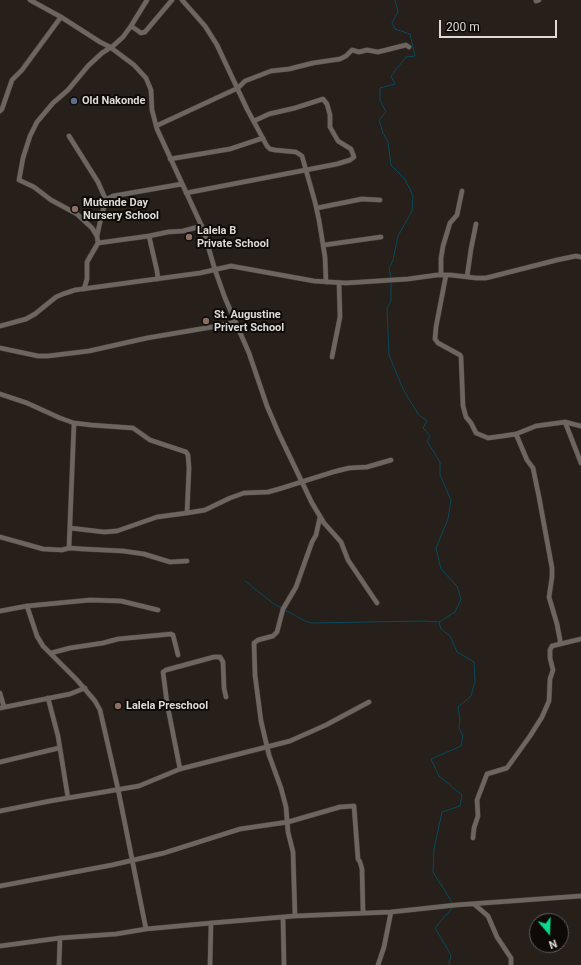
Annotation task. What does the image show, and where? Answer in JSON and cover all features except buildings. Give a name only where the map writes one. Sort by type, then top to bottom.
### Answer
[{"type":"street","points":[[30,0],[110,47],[134,65],[146,78],[151,90],[152,110],[156,126],[202,226],[215,270],[235,322],[249,353],[273,420],[312,503],[320,517],[341,542],[348,560],[377,603]]},
{"type":"street","points":[[97,236],[92,228],[77,214],[51,200],[34,187],[19,180],[30,136],[37,122],[53,103],[68,90],[88,66],[102,53],[116,44],[131,26],[147,0]]},
{"type":"street","points":[[131,26],[141,33],[145,32],[172,0]]},
{"type":"street","points":[[182,0],[205,26],[217,45],[247,109],[270,149],[296,152],[302,156],[324,245],[326,282]]},
{"type":"street","points":[[0,110],[4,105],[12,80],[25,66],[61,17]]},
{"type":"street","points":[[156,126],[238,88],[245,81],[272,71],[340,58],[346,56],[352,50],[359,52],[367,50],[378,52],[406,45],[410,47]]},
{"type":"street","points":[[186,193],[337,164],[350,160],[354,157],[351,150],[338,141],[330,127],[330,115],[323,99],[269,114],[254,121]]},
{"type":"street","points":[[69,136],[98,182],[105,198],[108,199]]},
{"type":"street","points":[[170,159],[230,148],[263,138]]},
{"type":"street","points":[[84,289],[87,279],[87,262],[98,243],[97,236],[102,213],[108,199],[113,196],[182,184]]},
{"type":"street","points":[[462,191],[457,214],[450,223],[443,246],[441,258],[444,275],[435,339],[438,343],[461,357],[464,414],[476,433],[488,438],[516,434],[536,426],[565,422],[581,426]]},
{"type":"street","points":[[316,208],[362,199],[380,200]]},
{"type":"street","points":[[467,277],[476,224]]},
{"type":"street","points":[[98,243],[183,231],[202,226]]},
{"type":"street","points":[[149,236],[158,279]]},
{"type":"street","points":[[324,245],[381,237]]},
{"type":"street","points":[[0,326],[35,314],[56,297],[63,294],[84,289],[158,279],[231,266],[266,273],[338,283],[408,279],[444,275],[476,278],[494,276],[576,256],[581,257]]},
{"type":"street","points":[[332,357],[340,317],[338,283]]},
{"type":"street","points":[[0,348],[38,356],[48,356],[89,351],[147,338],[235,322]]},
{"type":"street","points":[[0,394],[27,403],[74,423],[133,428],[150,440],[186,452],[188,456],[189,468],[187,513]]},
{"type":"street","points":[[565,422],[581,463]]},
{"type":"street","points":[[69,548],[74,423]]},
{"type":"street","points":[[516,434],[527,460],[533,468],[540,497],[552,568],[549,597],[557,624],[560,643]]},
{"type":"street","points":[[70,528],[111,532],[122,530],[157,517],[205,510],[244,493],[273,490],[333,472],[349,468],[368,467],[391,460]]},
{"type":"street","points":[[295,916],[293,858],[288,832],[286,807],[267,747],[258,700],[255,675],[254,643],[258,640],[273,636],[277,632],[283,609],[296,587],[312,542],[316,535],[320,517]]},
{"type":"street","points":[[0,538],[43,549],[62,550],[69,548],[123,551],[144,554],[170,562],[187,561]]},
{"type":"street","points":[[0,611],[28,606],[90,600],[120,601],[158,610]]},
{"type":"street","points":[[28,606],[37,636],[43,646],[85,688],[100,710],[118,789],[146,929]]},
{"type":"street","points":[[51,653],[118,639],[171,634],[173,635],[178,655]]},
{"type":"street","points":[[473,838],[474,828],[478,816],[477,800],[487,774],[507,768],[542,717],[549,701],[550,679],[553,670],[550,658],[550,650],[552,646],[581,639]]},
{"type":"street","points":[[180,769],[167,703],[163,672],[214,657],[220,657],[223,662],[224,688],[226,697]]},
{"type":"street","points":[[0,693],[2,707],[70,694],[85,688]]},
{"type":"street","points":[[48,698],[58,736],[68,798]]},
{"type":"street","points":[[0,811],[139,786],[180,769],[290,742],[369,702]]},
{"type":"street","points":[[0,762],[59,748]]},
{"type":"street","points":[[0,886],[112,865],[164,853],[240,829],[288,822],[340,806],[354,806],[358,860],[362,869],[363,912]]},
{"type":"street","points":[[0,946],[60,938],[116,934],[146,929],[211,923],[295,916],[392,912],[456,905],[581,896]]},
{"type":"street","points":[[474,904],[488,916],[497,937],[511,958],[511,965]]},
{"type":"street","points":[[378,965],[392,912]]},
{"type":"street","points":[[283,918],[284,965]]},
{"type":"street","points":[[210,965],[211,923]]},
{"type":"street","points":[[59,965],[60,938]]},
{"type":"waterway","points":[[391,278],[389,268],[393,260],[398,236],[412,211],[413,196],[405,179],[391,165],[388,142],[383,133],[379,120],[386,112],[380,100],[380,88],[395,84],[391,76],[406,57],[415,56],[410,34],[395,29],[392,23],[398,11],[395,0]]},
{"type":"waterway","points":[[391,281],[391,301],[387,308],[389,355],[403,389],[418,414],[427,421],[423,428],[430,436],[427,441],[440,462],[440,475],[451,500],[448,519],[436,548],[441,569],[457,586],[461,599],[455,612],[439,622],[441,629],[450,636],[457,652],[474,662],[475,681],[471,696],[458,707],[460,718],[459,728],[463,735],[461,746],[431,759],[439,776],[462,795],[460,806],[442,812],[434,849],[433,872],[452,904]]},
{"type":"waterway","points":[[245,581],[281,608]]},
{"type":"waterway","points":[[285,610],[311,623],[438,622]]},
{"type":"waterway","points":[[449,965],[451,955],[435,928],[453,907]]},
{"type":"place","name":"Old Nakonde","points":[[74,101]]},
{"type":"place","name":"Mutende Day Nursery School","points":[[75,209]]},
{"type":"place","name":"Lalela B Private School","points":[[189,237]]},
{"type":"place","name":"St. Augustine Privert School","points":[[206,321]]},
{"type":"place","name":"Lalela Preschool","points":[[118,706]]}]
